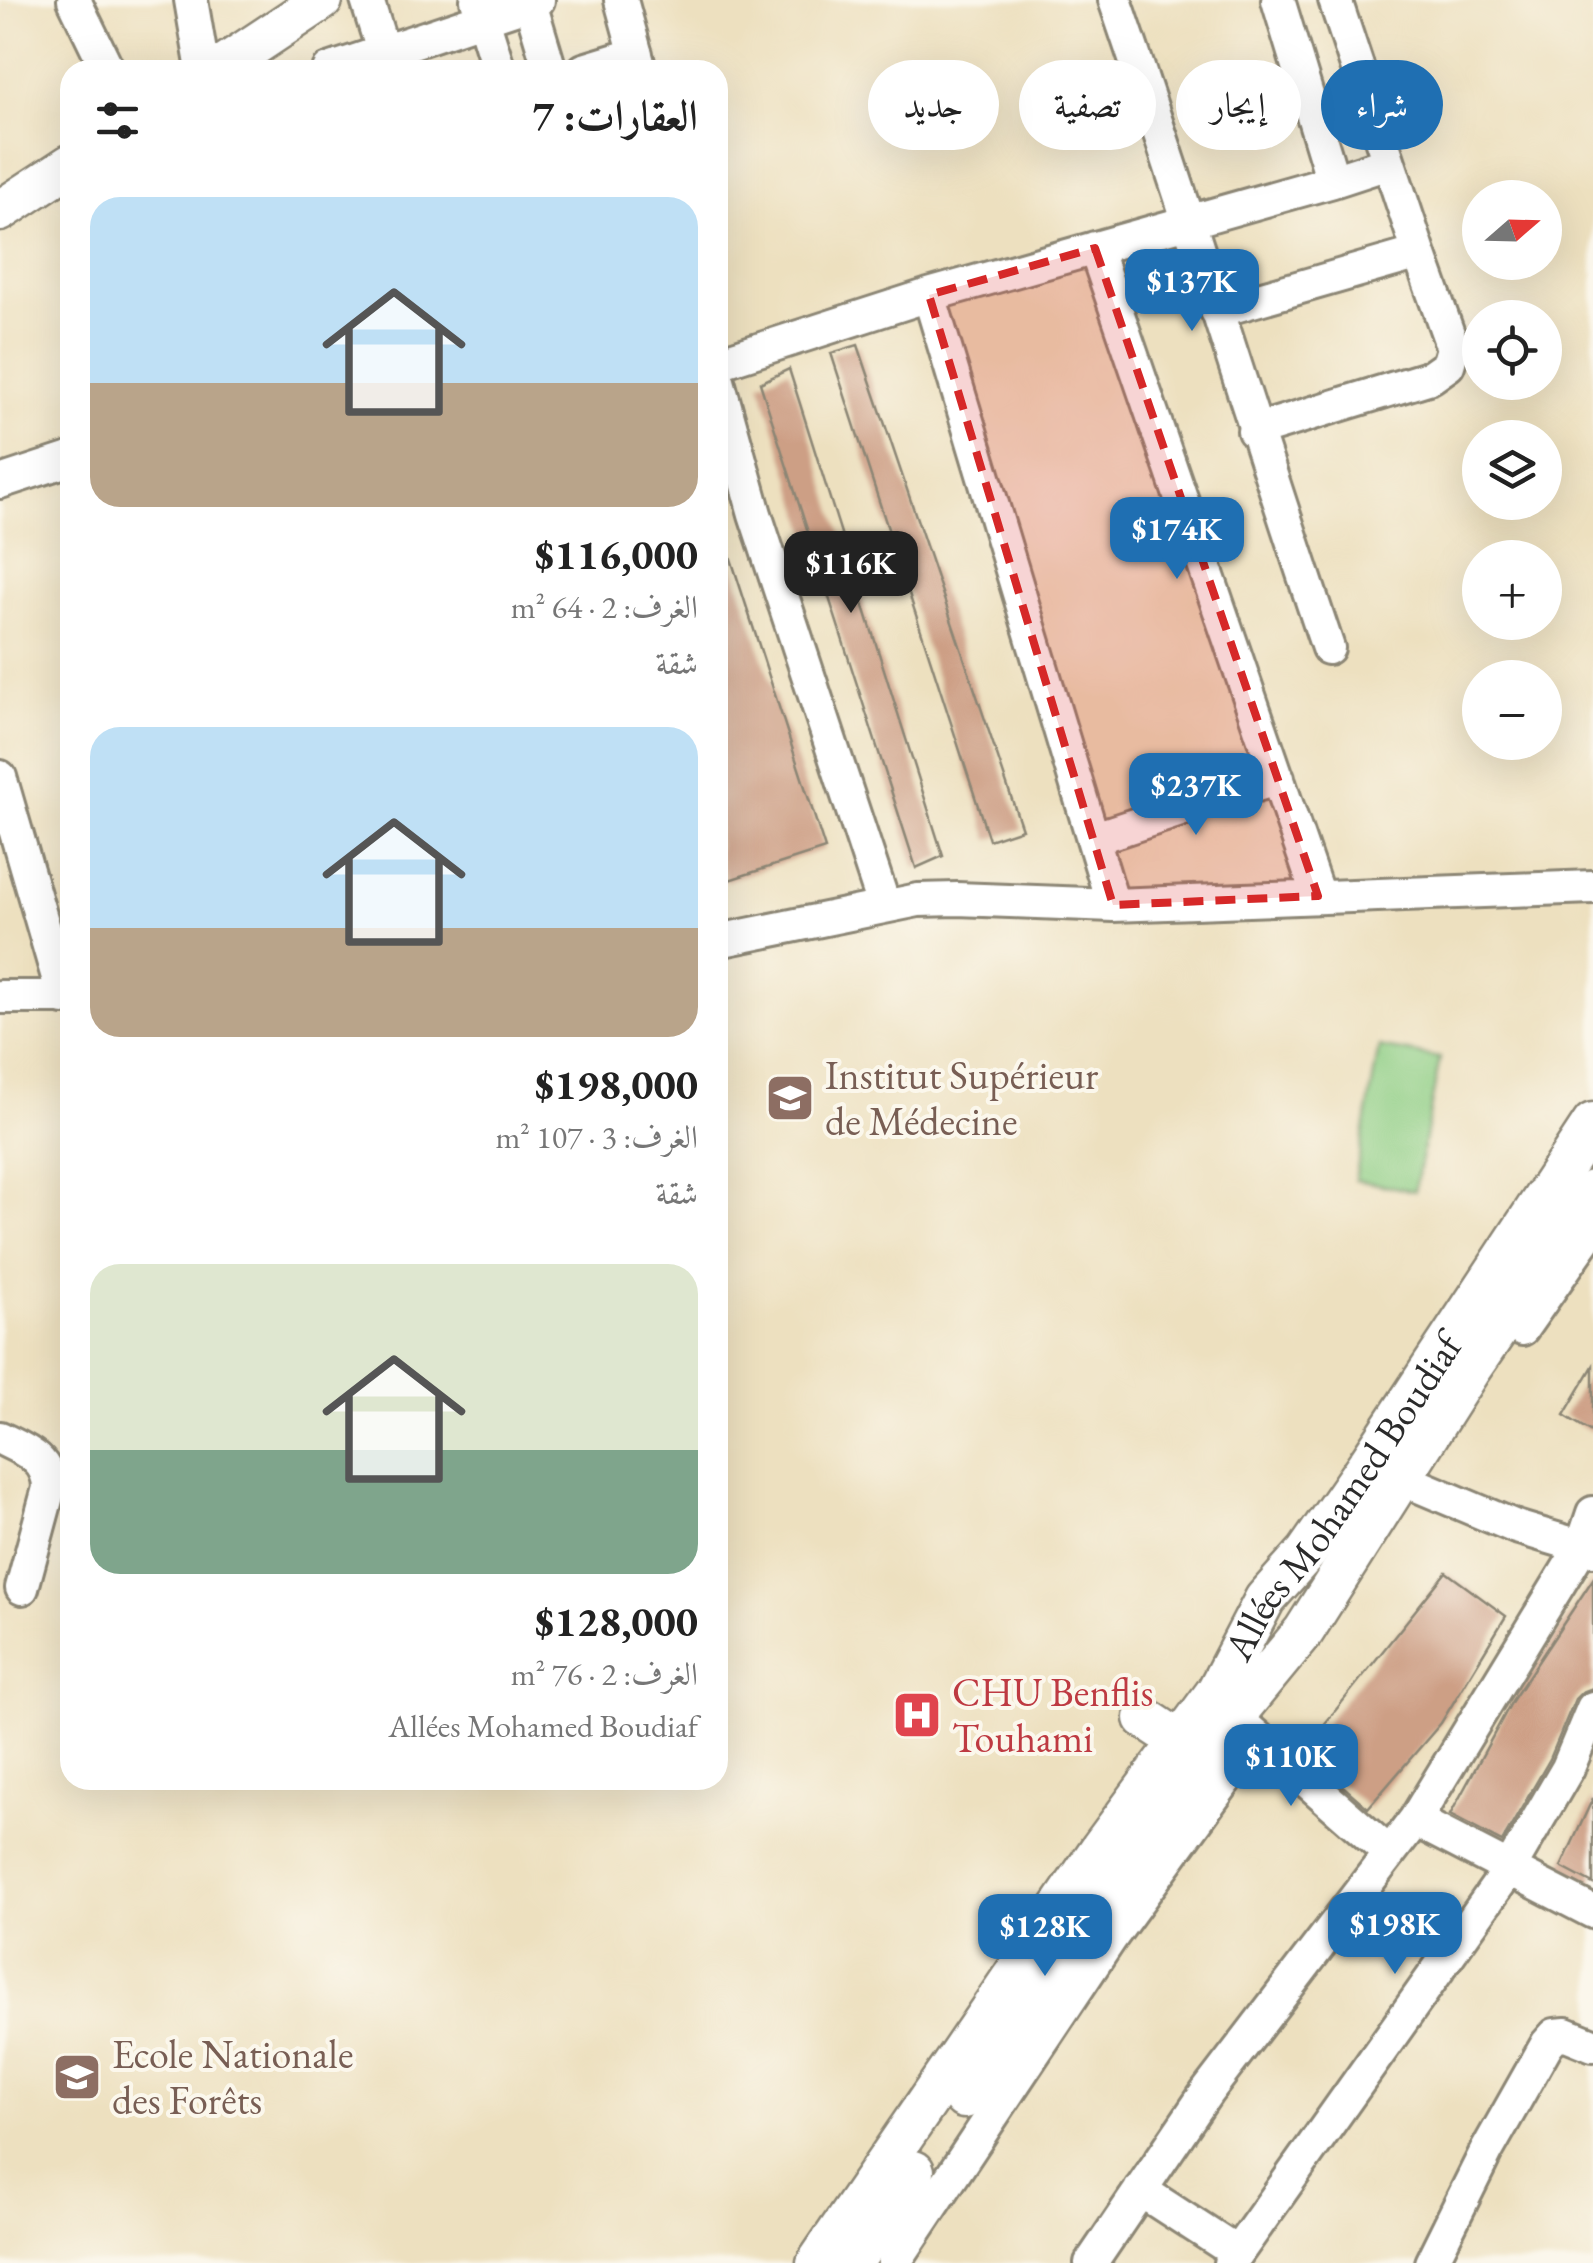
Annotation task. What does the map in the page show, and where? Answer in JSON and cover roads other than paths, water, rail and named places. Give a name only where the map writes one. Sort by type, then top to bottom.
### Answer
[{"type":"main road","points":[[232,60],[322,0]]},
{"type":"main road","points":[[0,210],[60,171]]},
{"type":"main road","name":"Allées Mohamed Boudiaf","points":[[817,2263],[1101,1848],[1227,1676],[1276,1584],[1307,1552],[1368,1464],[1593,1123]]},
{"type":"main road","name":"Allées Mohamed Boudiaf","points":[[852,2263],[954,2111],[1245,1727],[1286,1652],[1304,1632],[1469,1372],[1593,1190]]},
{"type":"main road","points":[[1276,1584],[1296,1590],[1318,1608]]},
{"type":"main road","points":[[1252,1624],[1286,1652]]},
{"type":"main road","points":[[1145,1718],[1180,1741]]},
{"type":"street","points":[[74,0],[103,60]]},
{"type":"street","points":[[191,0],[201,60]]},
{"type":"street","points":[[367,0],[386,60],[480,9],[534,2],[548,60]]},
{"type":"street","points":[[621,0],[637,60]]},
{"type":"street","points":[[1115,0],[1328,648]]},
{"type":"street","points":[[1278,0],[1333,180]]},
{"type":"street","points":[[1254,431],[1442,372],[1452,357],[1453,348],[1335,0]]},
{"type":"street","points":[[480,9],[496,60]]},
{"type":"street","points":[[728,360],[929,295],[1388,163]]},
{"type":"street","points":[[1095,248],[1318,896]]},
{"type":"street","points":[[1218,312],[1420,253]]},
{"type":"street","points":[[929,295],[1113,905]]},
{"type":"street","points":[[728,417],[755,514],[884,905]]},
{"type":"street","points":[[0,482],[60,462]]},
{"type":"street","points":[[0,777],[60,975]]},
{"type":"street","points":[[1094,838],[1278,778]]},
{"type":"street","points":[[728,939],[884,905],[957,899],[1113,905],[1593,887]]},
{"type":"street","points":[[0,998],[60,998]]},
{"type":"street","points":[[1469,1372],[1491,1363],[1508,1348],[1593,1228]]},
{"type":"street","points":[[0,1438],[42,1462],[49,1474],[49,1488],[22,1588]]},
{"type":"street","points":[[1400,1478],[1479,1514],[1588,1548]]},
{"type":"street","points":[[1091,2263],[1208,2092],[1414,1820],[1588,1548],[1593,1512]]},
{"type":"street","points":[[1140,2190],[1234,2258],[1581,1772],[1593,1708]]},
{"type":"street","points":[[894,2263],[1110,1939],[1245,1727],[1389,1853]]},
{"type":"street","points":[[1414,1820],[1593,1912]]},
{"type":"street","points":[[1431,2263],[1546,2044],[1555,2035],[1566,2034],[1593,2045]]},
{"type":"place","name":"Institut Supérieur de Médecine","points":[[790,1098]]},
{"type":"place","name":"CHU Benflis Touhami","points":[[917,1715]]},
{"type":"place","name":"Ecole Nationale des Forêts","points":[[77,2077]]}]
